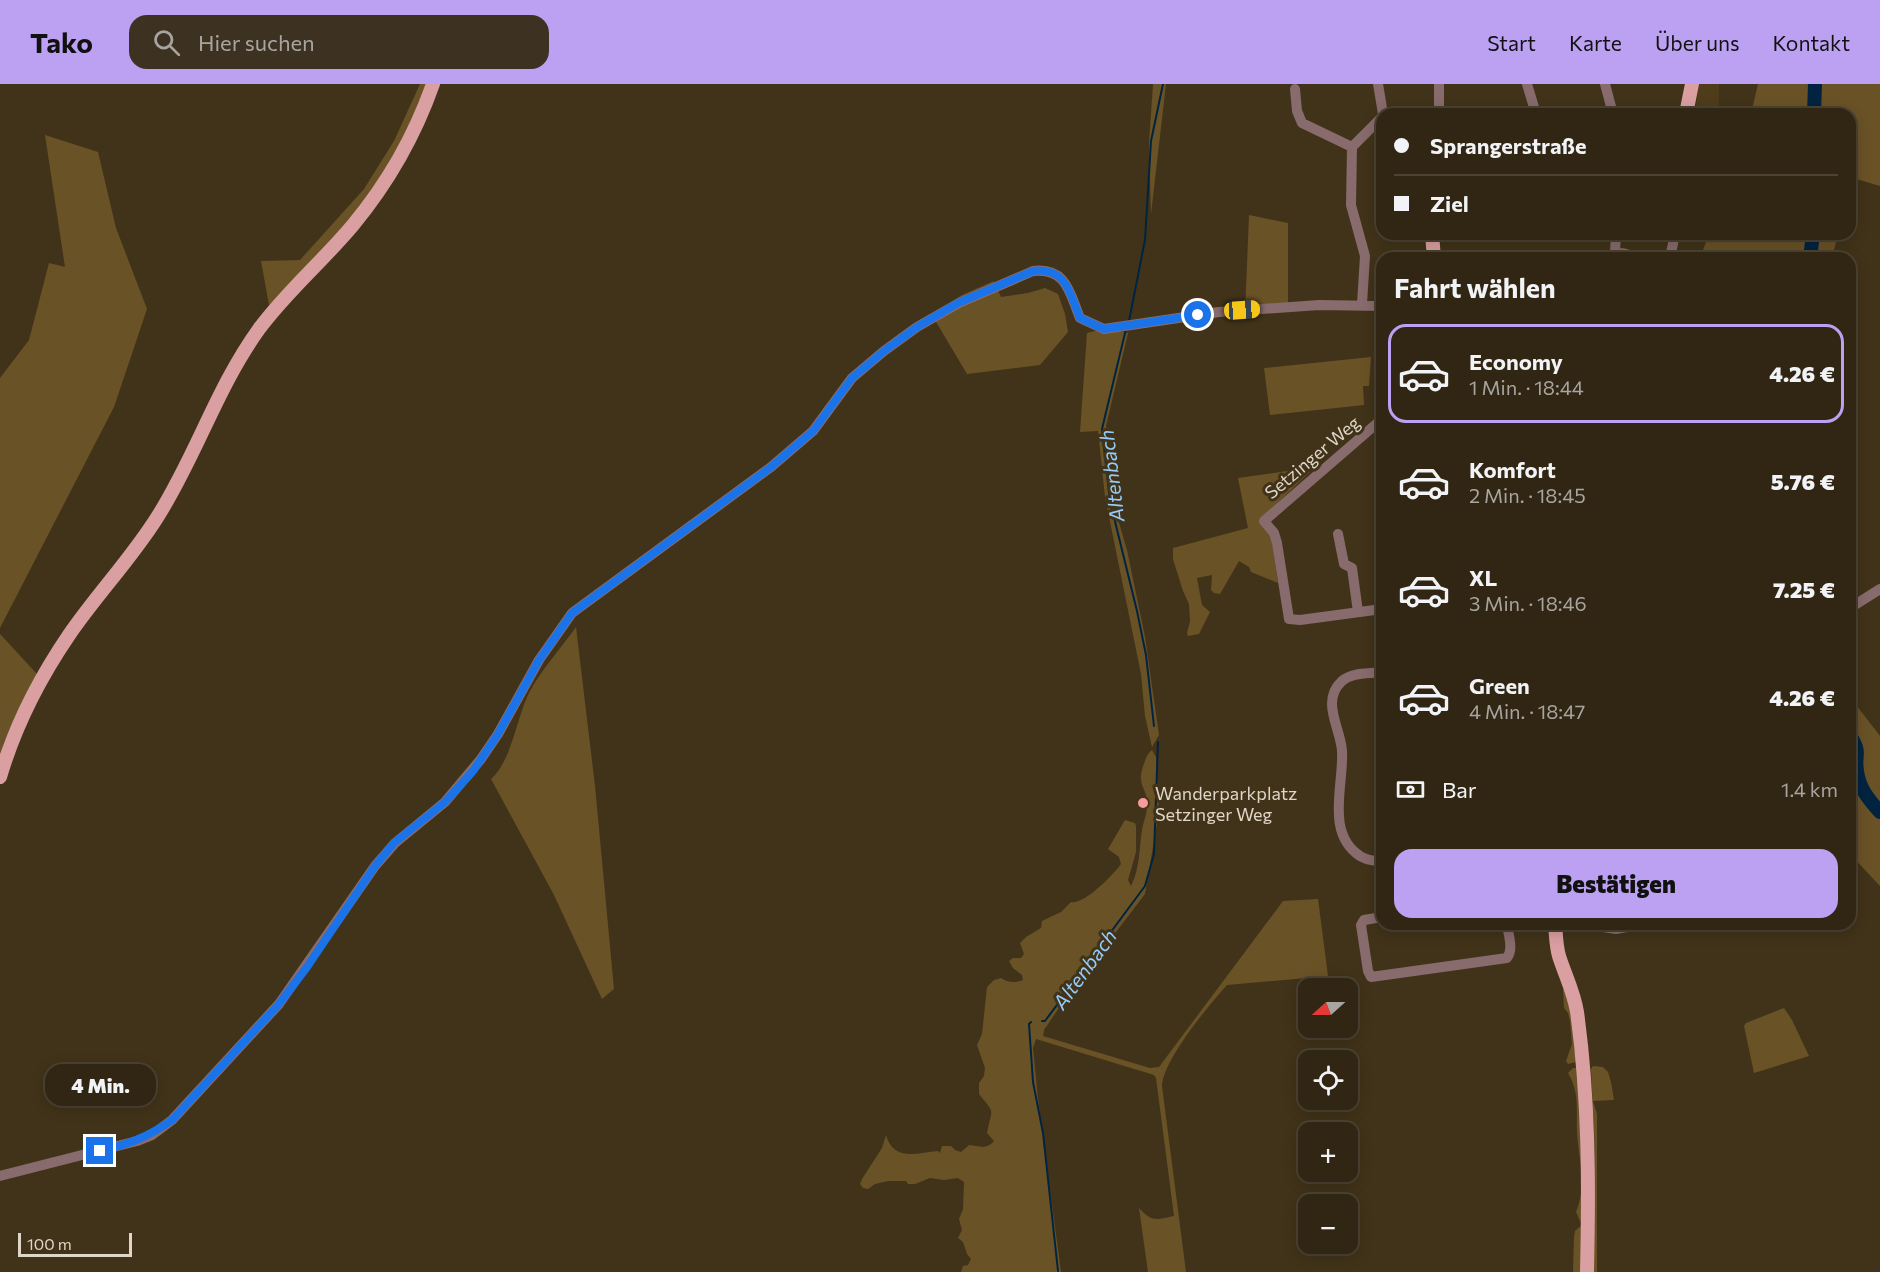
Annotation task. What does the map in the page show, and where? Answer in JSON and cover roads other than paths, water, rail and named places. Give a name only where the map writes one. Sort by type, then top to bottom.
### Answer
[{"type":"main road","points":[[0,777],[13,739],[40,681],[69,634],[136,549],[163,508],[218,397],[244,351],[260,327],[353,225],[371,201],[405,146],[433,84]]},
{"type":"main road","points":[[1687,108],[1692,84]]},
{"type":"main road","points":[[1556,930],[1558,953],[1571,987],[1576,1010],[1585,1089],[1588,1161],[1587,1272]]},
{"type":"street","points":[[1378,84],[1381,108]]},
{"type":"street","points":[[1439,84],[1439,108]]},
{"type":"street","points":[[1527,84],[1534,108]]},
{"type":"street","points":[[1605,84],[1611,108]]},
{"type":"street","points":[[1295,89],[1297,111],[1302,123],[1352,147]]},
{"type":"street","points":[[1362,304],[1365,256],[1351,205],[1352,147],[1376,121]]},
{"type":"street","points":[[1616,240],[1616,252]]},
{"type":"street","points":[[0,1176],[137,1141],[152,1135],[172,1120],[279,1004],[307,967],[375,866],[394,843],[445,802],[476,767],[498,734],[539,660],[572,613],[771,467],[813,431],[852,378],[917,327],[958,303],[1033,271],[1049,272],[1065,282],[1080,318],[1104,329],[1219,312],[1319,305],[1376,305]]},
{"type":"street","name":"Setzinger Weg","points":[[1358,612],[1300,620],[1288,619],[1277,543],[1274,533],[1264,521],[1376,423]]},
{"type":"street","points":[[1338,534],[1344,564],[1352,568],[1358,612],[1376,610]]},
{"type":"street","points":[[1856,604],[1880,589]]},
{"type":"street","points":[[1376,673],[1357,675],[1341,681],[1334,694],[1332,709],[1342,747],[1339,808],[1343,835],[1350,847],[1363,858],[1376,861]]},
{"type":"street","points":[[1376,918],[1364,920],[1361,925],[1371,977],[1507,957],[1510,954],[1508,930]]},
{"type":"waterway","name":"Altenbach","points":[[1129,321],[1145,240],[1151,141],[1163,84]]},
{"type":"waterway","points":[[1814,108],[1815,84]]},
{"type":"waterway","points":[[1811,252],[1812,240]]},
{"type":"waterway","name":"Altenbach","points":[[1126,329],[1102,429],[1110,501],[1146,655],[1154,726]]},
{"type":"waterway","name":"Altenbach","points":[[1042,1021],[1045,1021],[1145,886],[1154,854],[1158,742]]},
{"type":"waterway","points":[[1856,747],[1856,765]]},
{"type":"waterway","points":[[1856,765],[1862,788],[1880,812]]},
{"type":"waterway","name":"Altenbach","points":[[1031,1022],[1029,1024],[1033,1082],[1043,1133],[1058,1271]]},
{"type":"place","name":"Wanderparkplatz Setzinger Weg","points":[[1143,803]]}]
